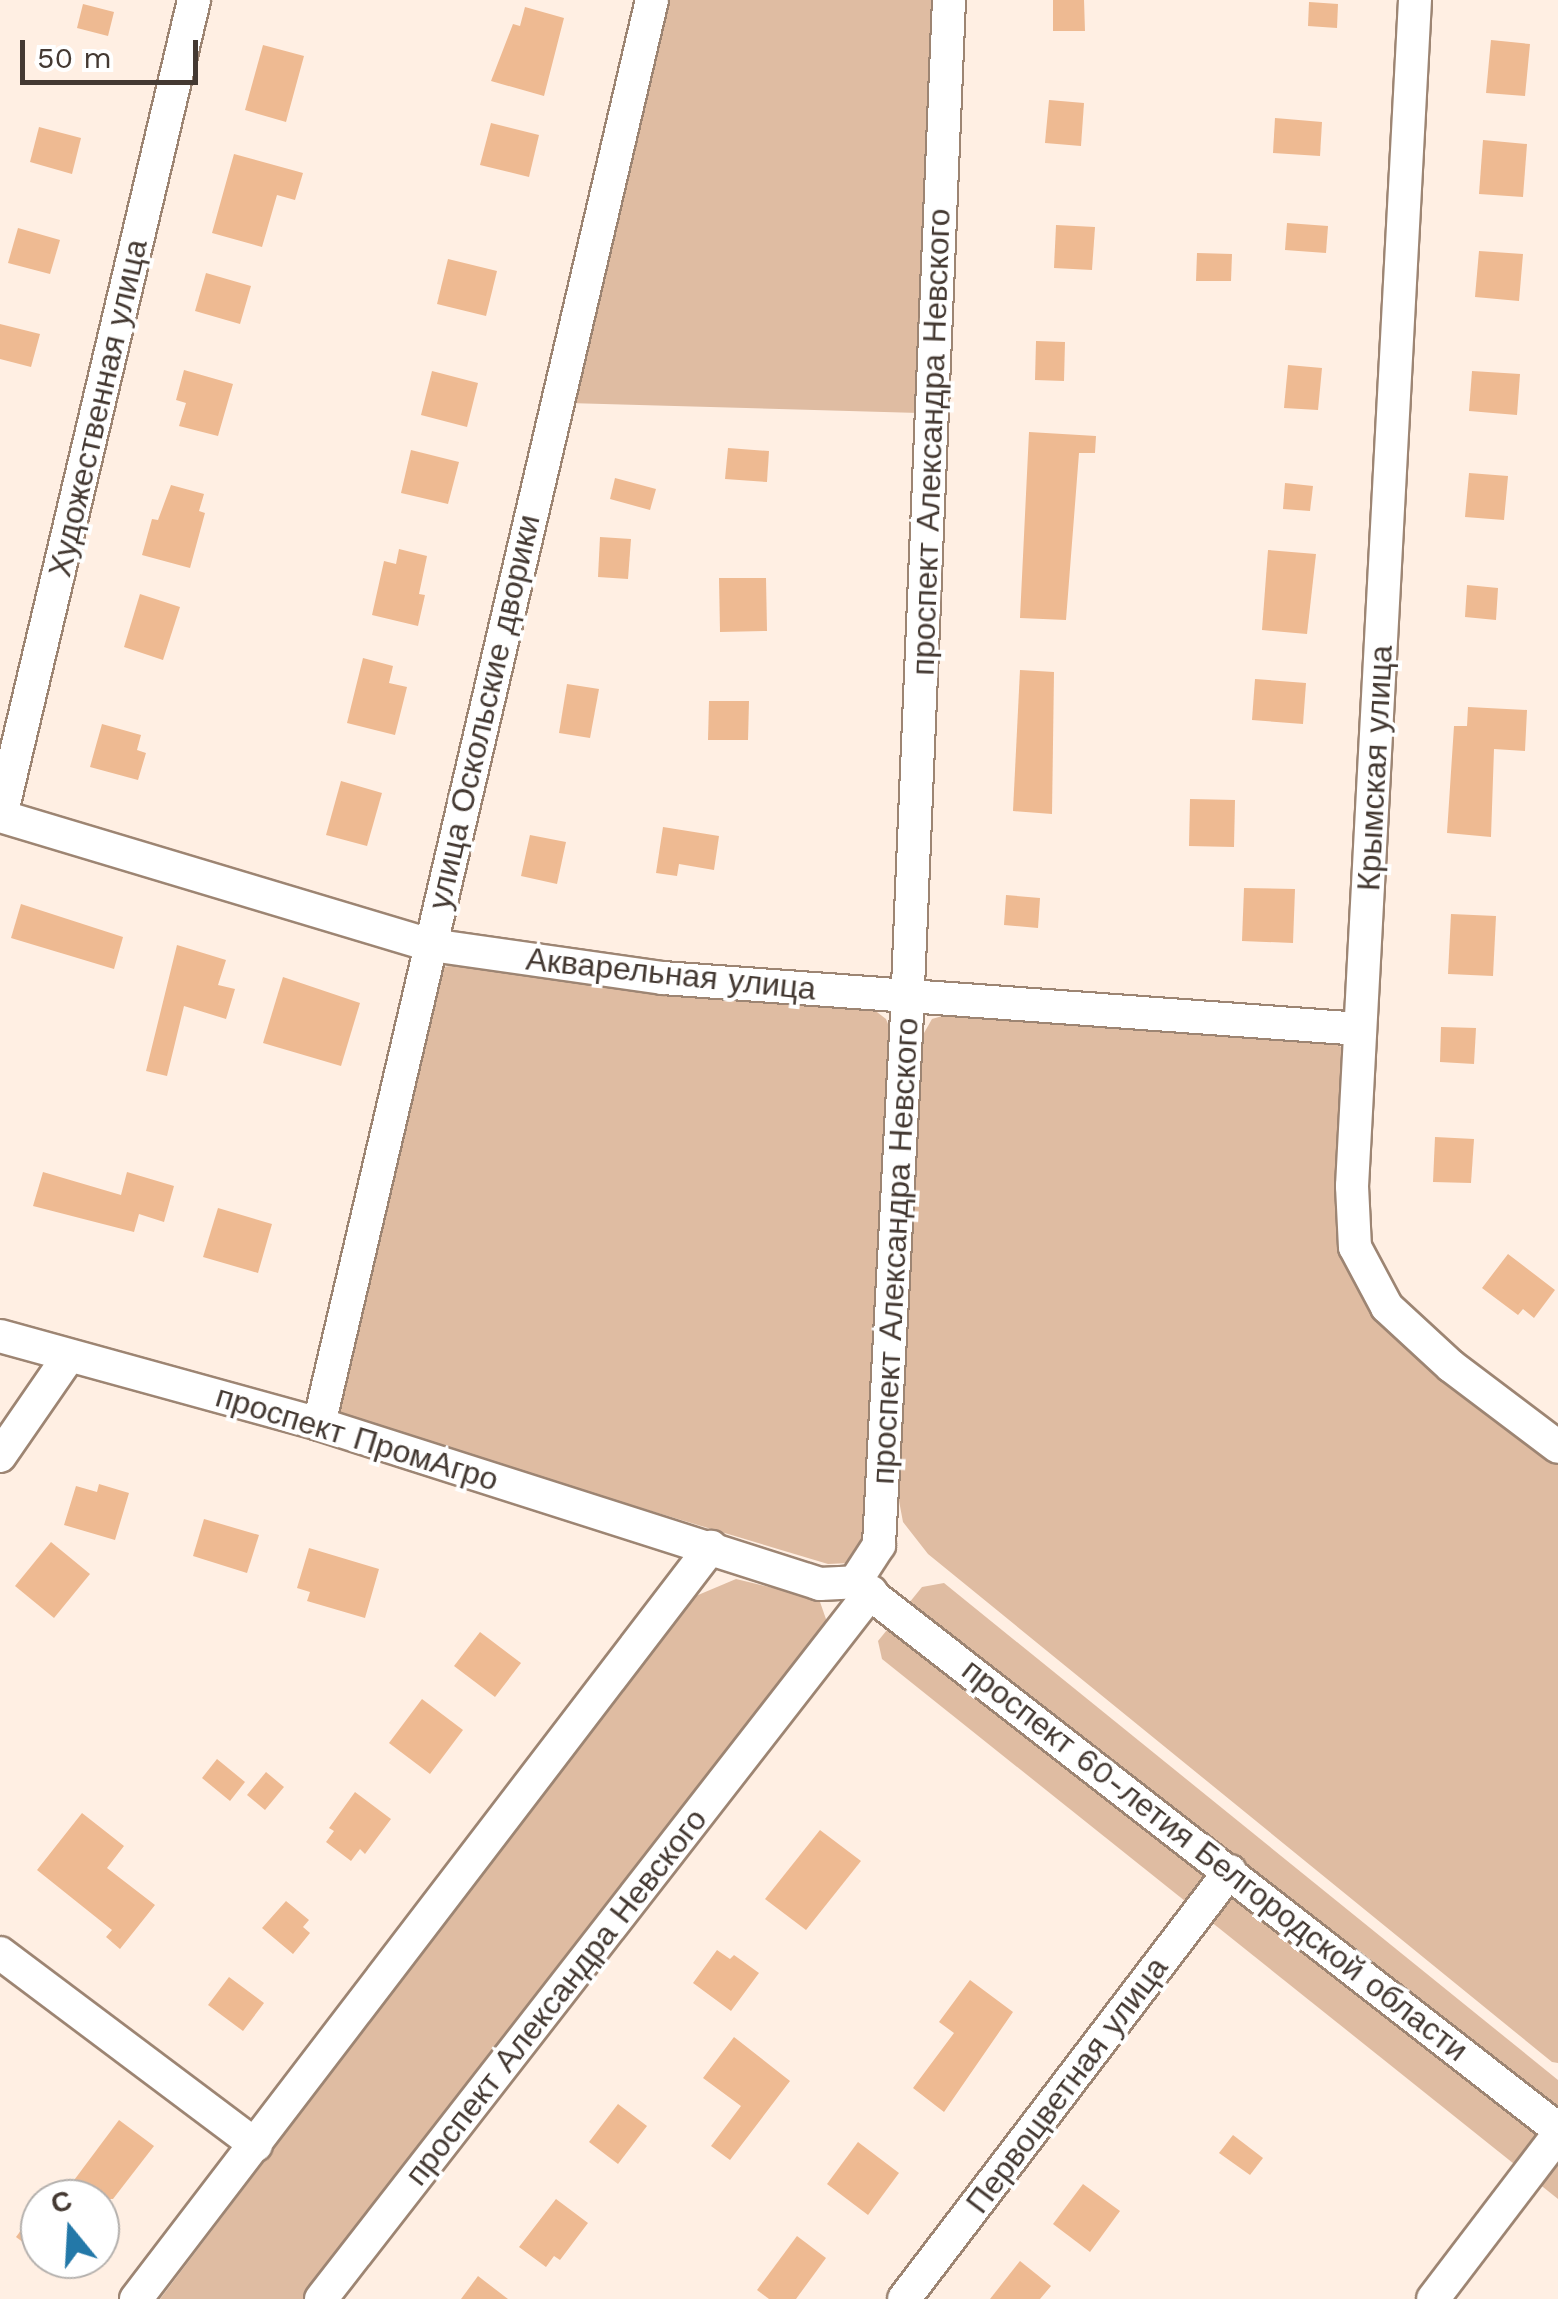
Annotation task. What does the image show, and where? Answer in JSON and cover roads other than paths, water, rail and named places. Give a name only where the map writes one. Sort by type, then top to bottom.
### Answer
[{"type":"street","name":"Художественная улица","points":[[0,816],[194,0]]},
{"type":"street","name":"улица Оскольские дворики","points":[[319,1424],[652,0]]},
{"type":"street","name":"проспект Александра Невского","points":[[321,2299],[863,1587],[879,1545],[908,998],[949,0]]},
{"type":"street","name":"Крымская улица","points":[[1415,0],[1352,1186],[1355,1246],[1387,1307],[1451,1366],[1558,1448]]},
{"type":"street","name":"Акварельная улица","points":[[0,816],[431,945],[663,978],[1360,1029]]},
{"type":"street","name":"проспект ПромАгро","points":[[0,1336],[319,1424],[820,1584],[863,1587]]},
{"type":"street","points":[[0,1456],[70,1356]]},
{"type":"street","points":[[136,2299],[711,1547]]},
{"type":"street","name":"проспект 60-летия Белгородской области","points":[[863,1587],[1558,2132]]},
{"type":"street","name":"Первоцветная улица","points":[[904,2299],[1230,1871]]},
{"type":"street","points":[[0,1953],[256,2145]]},
{"type":"street","points":[[1433,2299],[1558,2132]]}]
